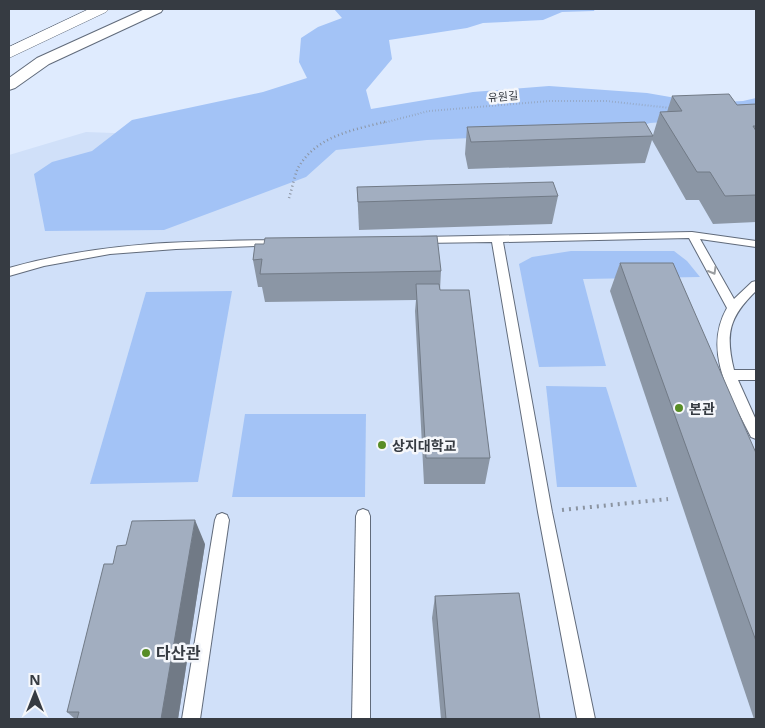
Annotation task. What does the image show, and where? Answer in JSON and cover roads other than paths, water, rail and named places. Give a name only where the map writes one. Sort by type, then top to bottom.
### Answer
[{"type":"highway","points":[[9,43],[79,9]]},
{"type":"highway","points":[[9,54],[101,9]]},
{"type":"street","points":[[9,85],[43,61],[156,9]]},
{"type":"lane","points":[[692,235],[734,308]]},
{"type":"lane","points":[[409,240],[692,235],[756,244]]},
{"type":"lane","points":[[497,239],[545,512],[586,719]]},
{"type":"lane","points":[[9,272],[42,261],[84,252],[112,249],[141,246],[295,242]]},
{"type":"lane","points":[[756,285],[734,308],[724,325],[721,346],[730,375],[756,433]]},
{"type":"lane","points":[[730,375],[756,375]]},
{"type":"lane","points":[[361,719],[363,516]]},
{"type":"lane","points":[[191,719],[222,520]]},
{"type":"place","name":"본관","points":[[679,408]]},
{"type":"place","name":"상지대학교","points":[[382,445]]},
{"type":"place","name":"다산관","points":[[146,653]]}]
